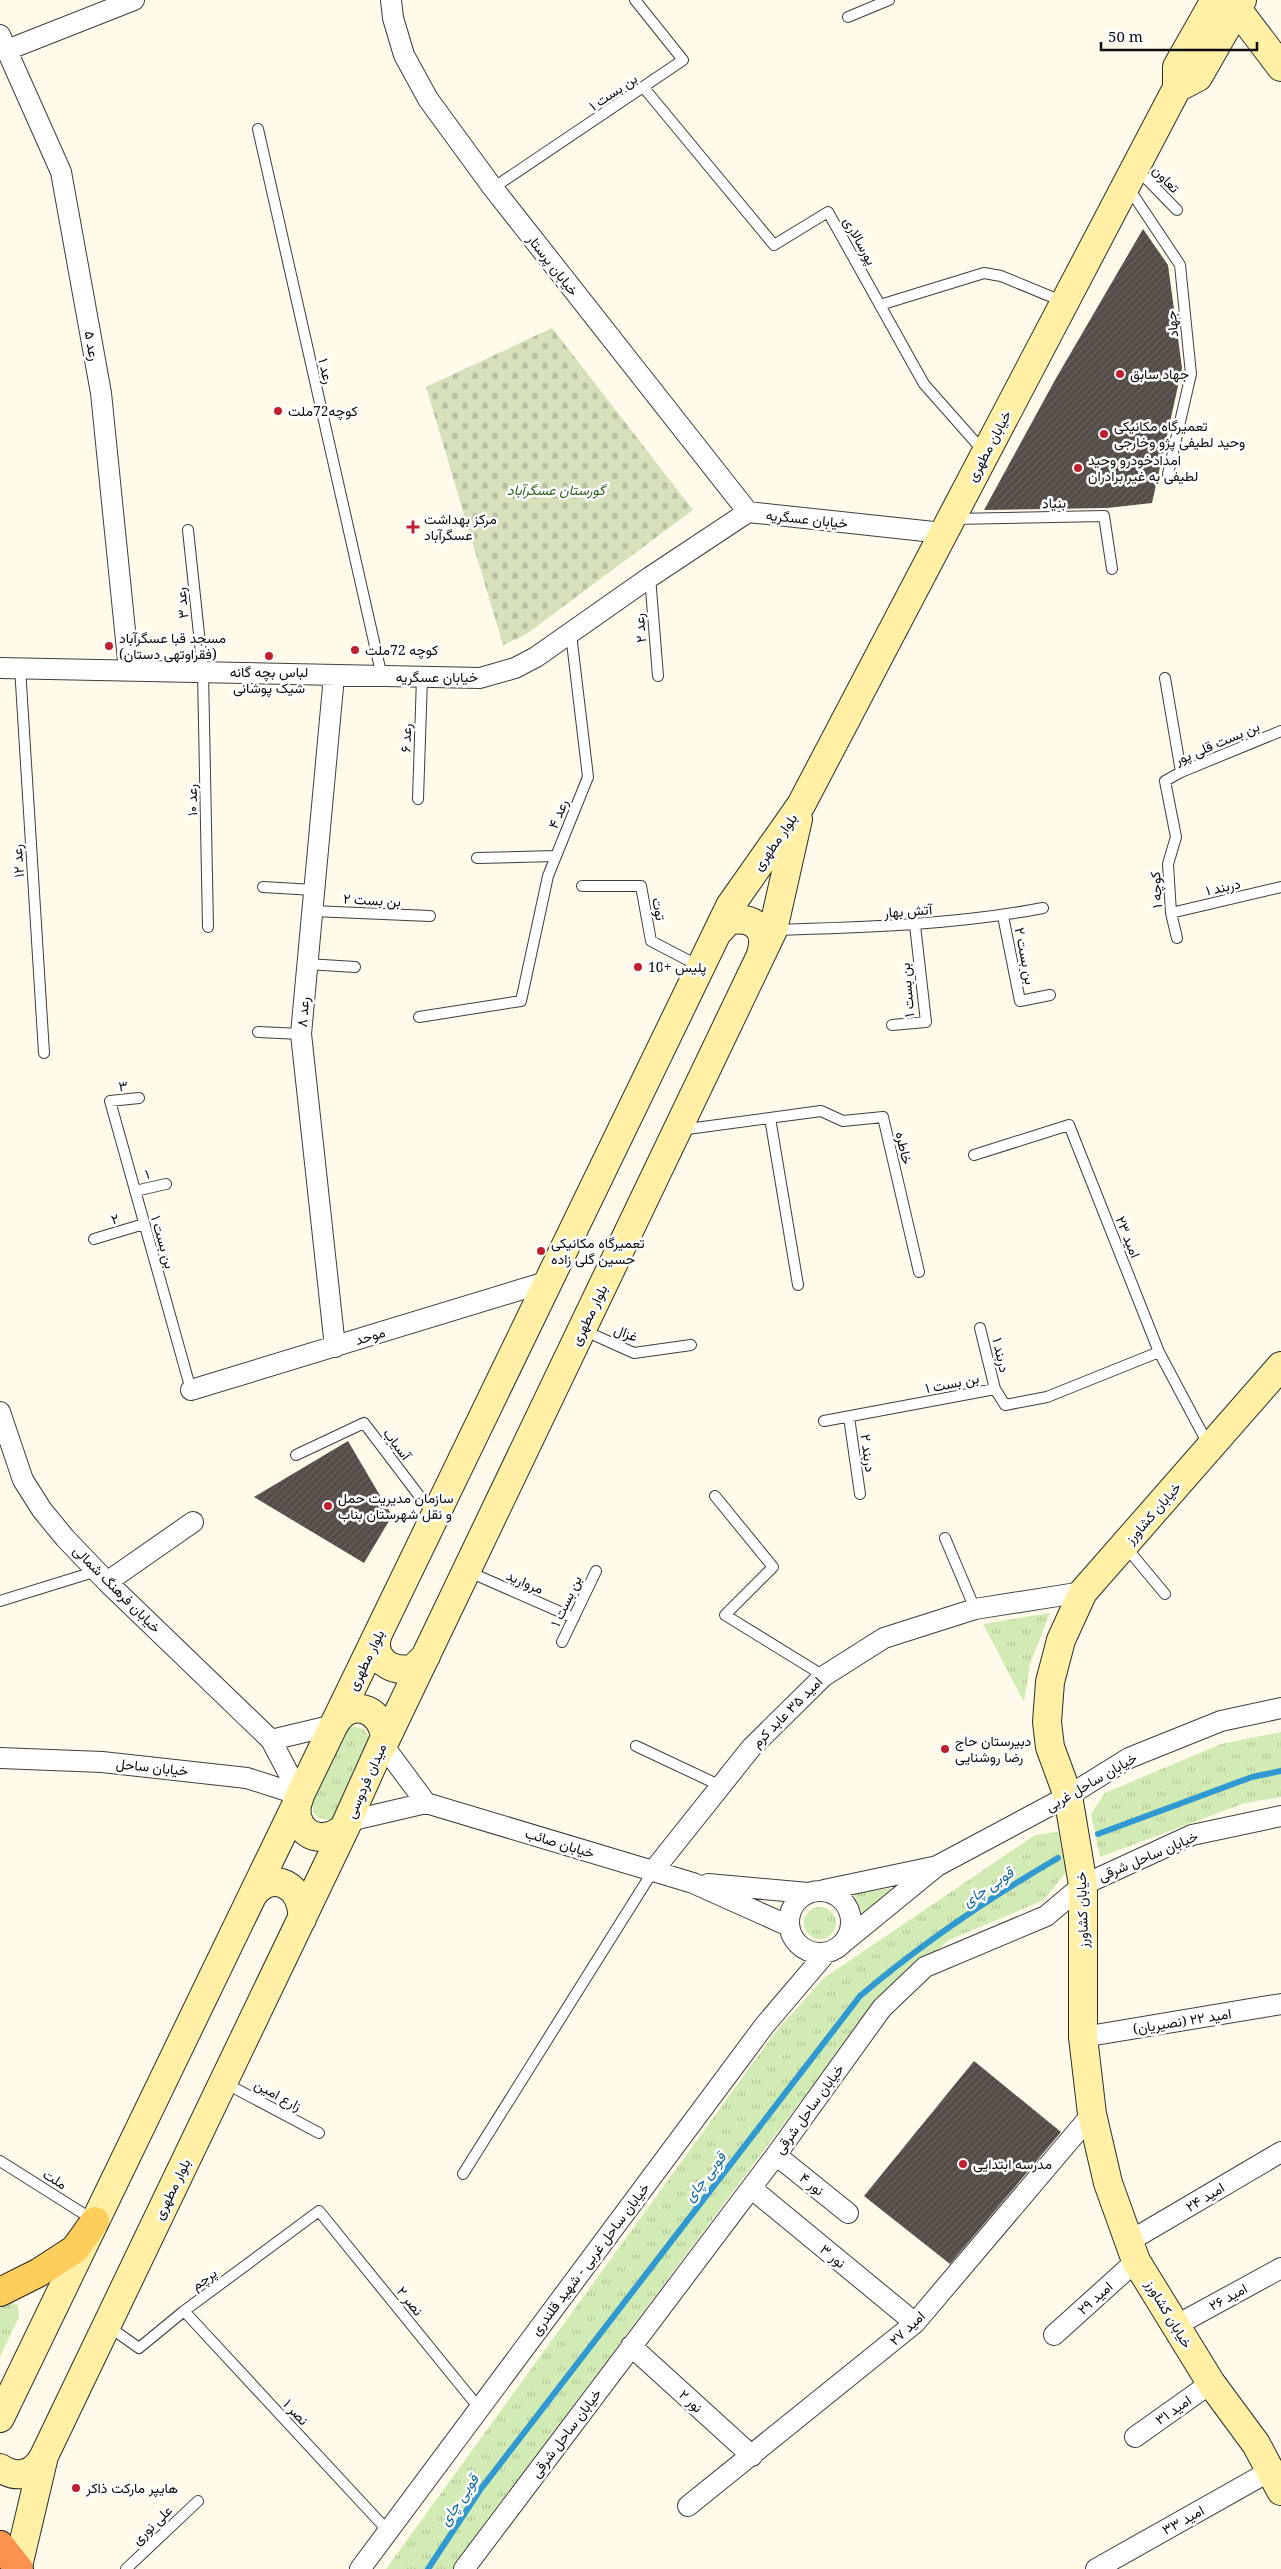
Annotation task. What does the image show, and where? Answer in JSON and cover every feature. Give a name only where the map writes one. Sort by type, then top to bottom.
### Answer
[{"type":"highway","points":[[0,2545],[18,2568]]},
{"type":"main road","points":[[1231,3],[1280,64]]},
{"type":"main road","name":"خیابان مطهری","points":[[801,805],[1177,88],[1198,77],[1231,3]]},
{"type":"main road","name":"بلوار مطهری","points":[[383,1746],[773,930],[801,805]]},
{"type":"main road","name":"بلوار مطهری","points":[[334,1725],[730,906],[801,805]]},
{"type":"main road","points":[[717,933],[728,920],[746,920],[761,930],[765,939],[761,954]]},
{"type":"main road","name":"خیابان کشاورز","points":[[1276,2481],[1268,2443],[1211,2383],[1175,2326],[1132,2251],[1108,2183],[1092,2114],[1083,2037],[1083,1885],[1068,1796],[1050,1747],[1048,1704],[1050,1682],[1062,1640],[1084,1592],[1281,1366]]},
{"type":"main road","points":[[378,1634],[375,1642],[376,1651],[387,1666],[396,1670],[414,1668],[426,1656]]},
{"type":"main road","name":"میدان فردوسی","points":[[365,1709],[380,1719],[386,1737],[383,1746],[349,1821],[337,1834],[329,1837],[311,1835],[298,1823],[296,1805],[339,1716],[347,1711],[365,1709]]},
{"type":"main road","points":[[0,2418],[300,1795]]},
{"type":"main road","name":"بلوار مطهری","points":[[18,2568],[44,2456],[349,1821]]},
{"type":"main road","points":[[252,1896],[257,1889],[265,1884],[283,1883],[298,1894],[301,1902],[302,1919]]},
{"type":"main road","points":[[0,2292],[32,2277],[68,2254],[75,2248],[95,2221]]},
{"type":"main road","points":[[0,2468],[16,2475],[25,2474],[40,2465],[44,2456]]},
{"type":"street","points":[[3,43],[134,0]]},
{"type":"street","name":"خیابان پرستار","points":[[391,0],[398,36],[414,76],[428,100],[493,188],[748,512]]},
{"type":"street","name":"رعد ۵","points":[[3,43],[61,172],[100,393],[129,670]]},
{"type":"street","name":"خیابان عسگریه","points":[[0,668],[475,679],[498,674],[536,657],[650,577],[748,512],[947,526]]},
{"type":"street","name":"رعد ۸","points":[[334,676],[301,1034],[335,1347]]},
{"type":"street","name":"موحد","points":[[191,1390],[549,1280]]},
{"type":"street","name":"خیابان فرهنگ شمالی","points":[[0,1412],[23,1480],[64,1538],[271,1740],[300,1795]]},
{"type":"street","points":[[102,1576],[193,1522]]},
{"type":"street","name":"امید ۳۵ عابد کرم","points":[[653,1871],[751,1748],[824,1676],[884,1638],[975,1610],[1084,1592]]},
{"type":"street","name":"خیابان ساحل غربی","points":[[844,1942],[937,1866],[1068,1796],[1129,1758],[1221,1721],[1281,1708]]},
{"type":"street","points":[[271,1740],[334,1725]]},
{"type":"street","points":[[383,1746],[426,1803]]},
{"type":"street","name":"خیابان ساحل","points":[[0,1758],[102,1762],[247,1778],[300,1795]]},
{"type":"street","name":"خیابان صائب","points":[[349,1821],[426,1803],[693,1883],[789,1926]]},
{"type":"street","name":"خیابان ساحل شرقی","points":[[464,2569],[776,2154],[882,2008],[925,1967],[1046,1916],[1083,1885],[1192,1835],[1281,1816]]},
{"type":"street","name":"خیابان ساحل غربی","points":[[816,1891],[937,1866]]},
{"type":"street","name":"خیابان صائب","points":[[693,1883],[816,1891]]},
{"type":"street","points":[[816,1891],[834,1893],[847,1906],[851,1925],[844,1942],[826,1953],[806,1950],[798,1944],[789,1926],[791,1910],[801,1897],[816,1891]]},
{"type":"street","name":"خیابان ساحل غربی - شهید قلندری","points":[[360,2569],[764,2026],[826,1953]]},
{"type":"street","name":"امید ۲۲ (نصیریان)","points":[[1083,2037],[1281,2004]]},
{"type":"street","name":"امید ۲۷","points":[[688,2506],[915,2324],[1092,2114]]},
{"type":"street","name":"امید ۲۴","points":[[1132,2251],[1281,2152]]},
{"type":"street","name":"نور ۴","points":[[776,2154],[848,2213]]},
{"type":"street","name":"نور ۳","points":[[750,2188],[915,2324]]},
{"type":"street","name":"امید ۲۹","points":[[1054,2335],[1132,2251]]},
{"type":"street","name":"امید ۲۶","points":[[1175,2326],[1281,2268]]},
{"type":"street","name":"نور ۲","points":[[631,2346],[752,2456]]},
{"type":"street","name":"امید ۳۱","points":[[1135,2437],[1211,2383]]},
{"type":"street","name":"امید ۳۳","points":[[1096,2569],[1276,2481]]},
{"type":"lane","name":"بن بست ۱","points":[[493,188],[683,60],[635,0]]},
{"type":"lane","points":[[848,18],[889,0]]},
{"type":"lane","name":"پورسالاری","points":[[644,88],[774,245],[828,212],[924,384],[986,454]]},
{"type":"lane","name":"رعد ۱","points":[[258,129],[382,677]]},
{"type":"lane","name":"تعاون","points":[[1131,176],[1177,210]]},
{"type":"lane","name":"جهاد","points":[[1131,176],[1180,265],[1191,374],[1168,474]]},
{"type":"lane","points":[[880,305],[984,273],[1001,276],[1064,303]]},
{"type":"lane","name":"بنیاد","points":[[947,526],[1104,516],[1112,569]]},
{"type":"lane","name":"رعد ۳","points":[[188,530],[203,672]]},
{"type":"lane","name":"رعد ۲","points":[[650,577],[658,676]]},
{"type":"lane","name":"رعد ۴","points":[[419,1016],[521,1001],[548,876],[588,777],[571,634]]},
{"type":"lane","name":"رعد ۱۲","points":[[20,668],[44,1053]]},
{"type":"lane","name":"رعد ۱۰","points":[[203,672],[208,927]]},
{"type":"lane","name":"رعد ۶","points":[[418,799],[422,678]]},
{"type":"lane","points":[[1166,678],[1181,772]]},
{"type":"lane","name":"بن بست قلی پور","points":[[1165,781],[1181,772],[1281,732]]},
{"type":"lane","name":"کوچه ۱","points":[[1165,781],[1176,837],[1168,864],[1171,913],[1177,938]]},
{"type":"lane","points":[[477,858],[556,856]]},
{"type":"lane","name":"توت","points":[[582,886],[641,886],[652,942],[700,966]]},
{"type":"lane","points":[[263,887],[314,890]]},
{"type":"lane","name":"دربند ۱","points":[[1171,913],[1281,887]]},
{"type":"lane","name":"آتش بهار","points":[[773,930],[914,925],[1004,916],[1044,908]]},
{"type":"lane","name":"بن بست ۲","points":[[312,911],[430,916]]},
{"type":"lane","name":"بن بست ۲","points":[[1004,916],[1020,1001],[1050,995]]},
{"type":"lane","name":"بن بست ۱","points":[[892,1025],[926,1022],[914,925]]},
{"type":"lane","points":[[307,964],[355,967]]},
{"type":"lane","points":[[258,1032],[301,1034]]},
{"type":"lane","name":"۳","points":[[110,1101],[139,1098]]},
{"type":"lane","name":"بن بست ۱","points":[[110,1101],[191,1390]]},
{"type":"lane","name":"خاطره","points":[[677,1131],[821,1111],[843,1121],[883,1117],[919,1272]]},
{"type":"lane","points":[[770,1118],[798,1285]]},
{"type":"lane","name":"امید ۲۳","points":[[974,1155],[1069,1125],[1159,1352],[1210,1447]]},
{"type":"lane","name":"۱","points":[[135,1191],[166,1184]]},
{"type":"lane","name":"۲","points":[[94,1239],[144,1224]]},
{"type":"lane","name":"دربند ۱","points":[[980,1328],[995,1389]]},
{"type":"lane","name":"غزال","points":[[582,1329],[634,1353],[691,1344]]},
{"type":"lane","name":"بن بست ۱","points":[[824,1421],[995,1389],[1005,1405],[1047,1398],[1159,1352]]},
{"type":"lane","name":"دربند ۲","points":[[849,1417],[860,1494]]},
{"type":"lane","name":"آسیاب","points":[[296,1455],[364,1423],[435,1516]]},
{"type":"lane","points":[[715,1496],[773,1568],[725,1615],[824,1676]]},
{"type":"lane","points":[[945,1538],[975,1610]]},
{"type":"lane","points":[[1124,1545],[1165,1594]]},
{"type":"lane","name":"مروارید","points":[[466,1571],[574,1618]]},
{"type":"lane","name":"بن بست ۱","points":[[562,1642],[596,1571]]},
{"type":"lane","points":[[0,1601],[102,1576]]},
{"type":"lane","points":[[636,1746],[721,1786]]},
{"type":"lane","points":[[463,2174],[653,1871]]},
{"type":"lane","name":"زارع امین","points":[[223,2082],[319,2133]]},
{"type":"lane","name":"ملت","points":[[0,2161],[95,2221]]},
{"type":"lane","name":"نصر ۲","points":[[319,2211],[479,2408]]},
{"type":"lane","name":"پرچم","points":[[107,2326],[139,2348],[184,2311],[319,2211]]},
{"type":"lane","name":"نصر ۱","points":[[184,2311],[388,2531]]},
{"type":"lane","name":"علی نوری","points":[[126,2569],[198,2501]]},
{"type":"green space","name":"گورستان عسگرآباد","points":[[552,328],[693,510],[525,635],[503,645],[426,387]]},
{"type":"green space","points":[[1050,1613],[1030,1664],[1024,1702],[983,1624]]},
{"type":"green space","points":[[353,1726],[364,1729],[371,1740],[337,1814],[332,1820],[319,1818],[313,1813],[312,1799],[346,1730]]},
{"type":"green space","points":[[1281,1732],[1281,1797],[1245,1803],[1100,1857],[1091,1814],[1105,1793],[1221,1744]]},
{"type":"green space","points":[[1058,1832],[1066,1872],[1044,1900],[949,1940],[872,2006],[480,2530],[455,2569],[386,2569],[774,2034],[824,1978],[1035,1835]]},
{"type":"green space","points":[[898,1887],[863,1914],[854,1894]]},
{"type":"green space","points":[[820,1907],[826,1908],[831,1912],[835,1917],[835,1929],[831,1934],[826,1938],[820,1939],[814,1938],[809,1934],[805,1929],[804,1923],[805,1917],[809,1912],[814,1908]]},
{"type":"green space","points":[[9,2302],[18,2305],[19,2317],[0,2357],[0,2305]]},
{"type":"building","name":"جهاد سابق","points":[[1143,229],[1168,265],[1182,368],[1152,503],[1107,508],[984,510],[1055,380]]},
{"type":"building","name":"سازمان مدیریت حمل و نقل شهرستان بناب","points":[[348,1441],[392,1516],[364,1563],[254,1497]]},
{"type":"building","name":"مدرسه ابتدایی","points":[[974,2061],[1061,2132],[950,2264],[864,2196]]},
{"type":"waterway","name":"قوبی چای","points":[[1098,1834],[1252,1777],[1281,1771]]},
{"type":"waterway","name":"قوبی چای","points":[[428,2569],[480,2490],[860,1996],[907,1958],[956,1923],[1058,1858]]},
{"type":"place","name":"جهاد سابق","points":[[1120,374]]},
{"type":"place","name":"کوچه72ملت","points":[[278,411]]},
{"type":"place","name":"تعمیرگاه مکانیکی وحید لطیفی پژو وخارجی","points":[[1104,434]]},
{"type":"place","name":"امدادخودرو وحید لطیفی به غیر برادران","points":[[1078,468]]},
{"type":"place","name":"مرکز بهداشت عسگرآباد","points":[[413,527]]},
{"type":"place","name":"مسجد قبا عسگرآباد (فقراوتهی دستان)","points":[[109,646]]},
{"type":"place","name":"کوچه 72ملت","points":[[355,650]]},
{"type":"place","name":"لباس بچه گانه شیک پوشانی","points":[[269,656]]},
{"type":"place","name":"پلیس +10","points":[[638,967]]},
{"type":"place","name":"تعمیرگاه مکانیکی حسین گلی زاده","points":[[541,1251]]},
{"type":"place","name":"سازمان مدیریت حمل و نقل شهرستان بناب","points":[[328,1506]]},
{"type":"place","name":"دبیرستان حاج رضا روشنایی","points":[[945,1749]]},
{"type":"place","name":"مدرسه ابتدایی","points":[[963,2164]]},
{"type":"place","name":"هایپر مارکت ذاکر","points":[[76,2488]]}]
